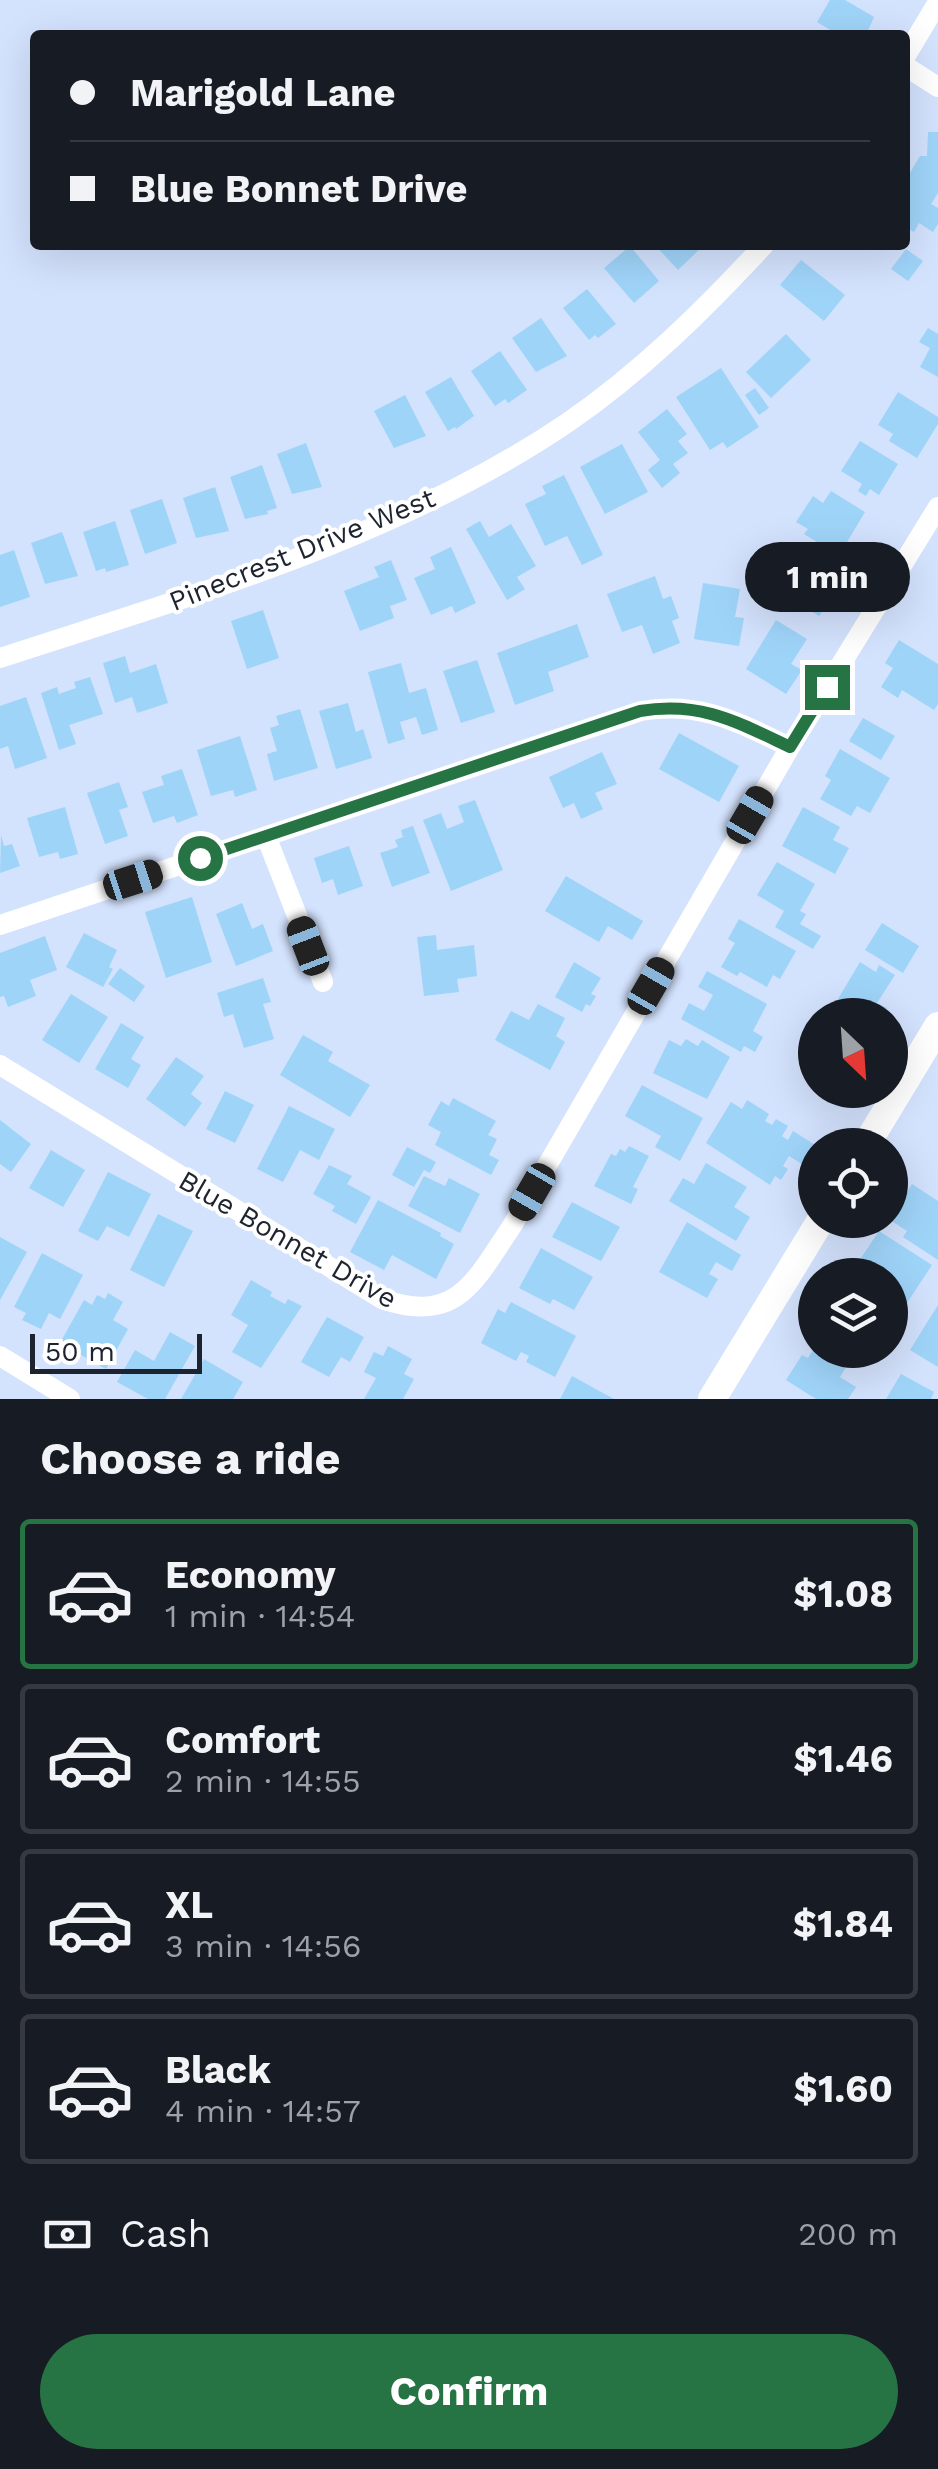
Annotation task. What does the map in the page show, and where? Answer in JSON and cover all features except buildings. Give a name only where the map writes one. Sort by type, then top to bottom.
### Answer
[{"type":"main road","points":[[876,1128],[938,1026]]},
{"type":"main road","points":[[712,1399],[809,1238]]},
{"type":"street","points":[[910,49],[938,2]]},
{"type":"street","points":[[910,69],[938,86]]},
{"type":"street","name":"Pinecrest Drive West","points":[[0,658],[249,575],[393,518],[456,487],[566,424],[613,388],[686,324],[759,250]]},
{"type":"street","name":"Blue Bonnet Drive","points":[[0,1065],[382,1299],[414,1309],[444,1304],[477,1275],[512,1226],[790,747],[938,506]]},
{"type":"street","points":[[0,925],[640,711],[678,707],[705,710],[790,747]]},
{"type":"street","points":[[266,836],[322,982]]},
{"type":"street","points":[[0,1356],[70,1399]]},
{"type":"route","points":[[200,858],[640,711],[678,707],[705,710],[790,747],[827,687]]}]
